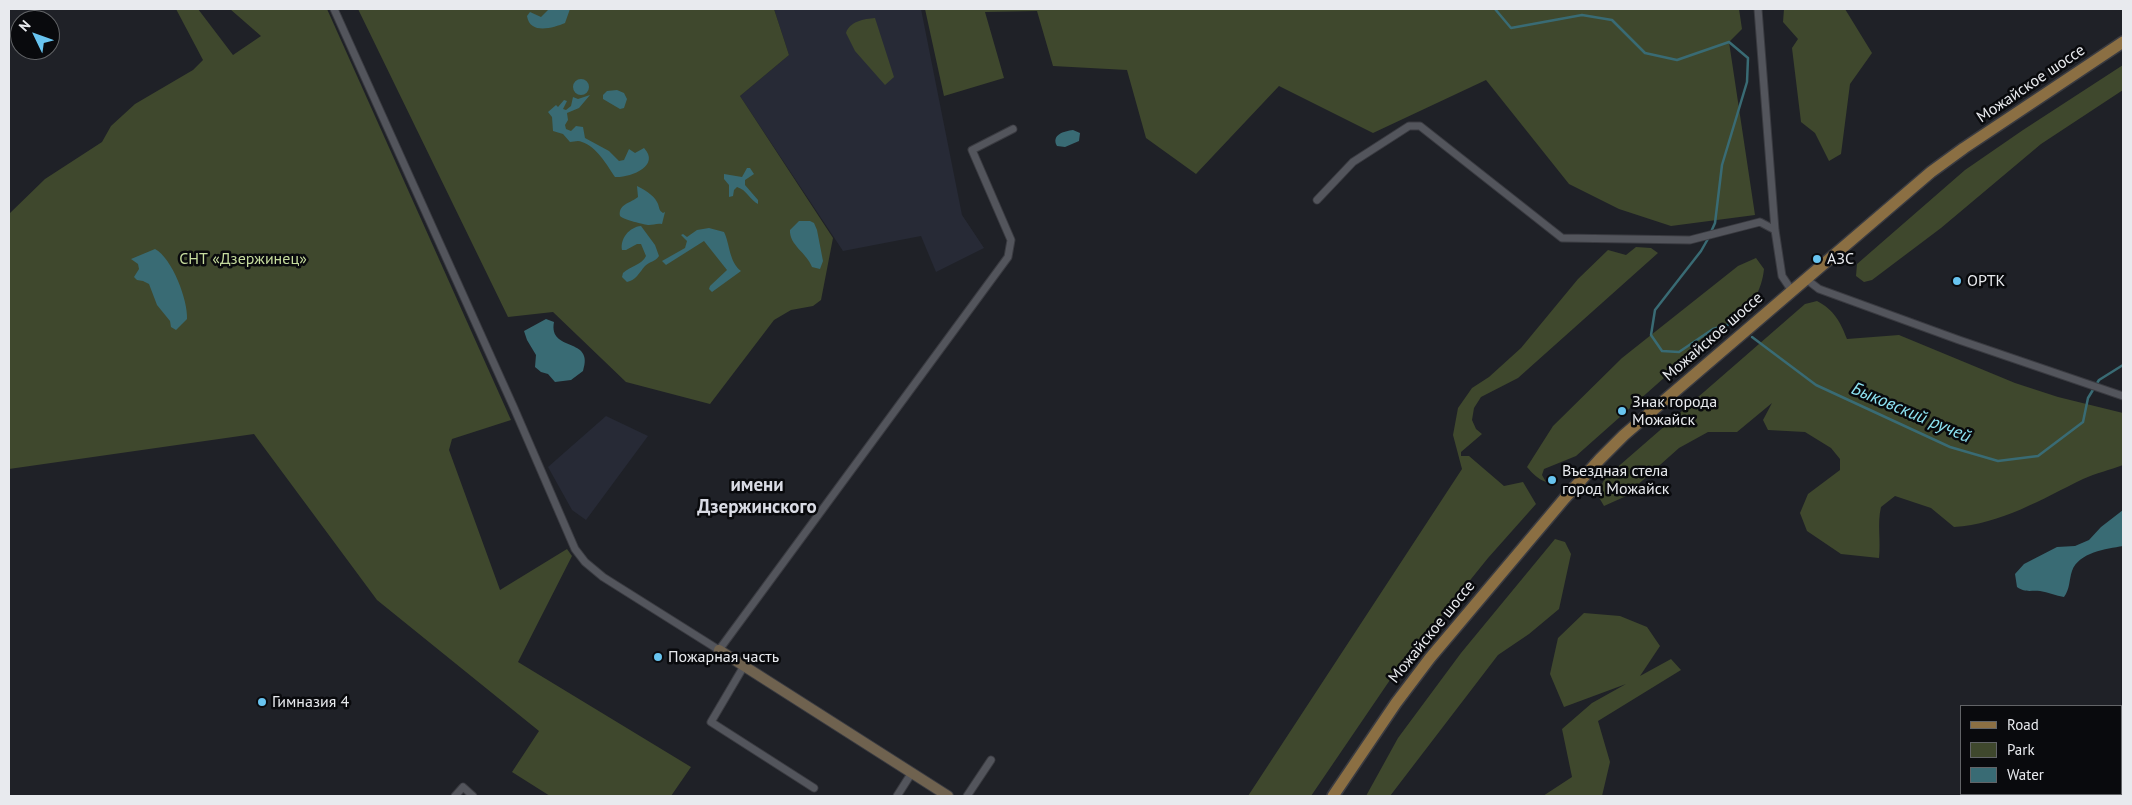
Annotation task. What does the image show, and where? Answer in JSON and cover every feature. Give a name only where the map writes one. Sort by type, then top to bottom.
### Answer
[{"type":"main road","name":"Можайское шоссе","points":[[1333,796],[1396,703],[1430,658],[1596,463],[1624,435],[1947,160],[2123,42]]},
{"type":"street","points":[[334,9],[514,408],[575,549],[585,562],[603,577],[948,796]]},
{"type":"street","points":[[1758,9],[1776,230],[1782,276],[1792,291]]},
{"type":"street","points":[[1317,200],[1353,162],[1409,126],[1420,126],[1562,238],[1690,240],[1760,222],[1776,230]]},
{"type":"street","points":[[719,650],[1008,257],[1010,240],[972,150],[1013,129]]},
{"type":"street","points":[[1806,279],[1819,289],[1952,338],[2123,396]]},
{"type":"street","points":[[744,666],[711,722],[814,788]]},
{"type":"street","points":[[967,796],[991,760]]},
{"type":"street","points":[[897,796],[912,774]]},
{"type":"street","points":[[455,796],[463,787],[472,796]]},
{"type":"shaded area","points":[[774,9],[921,9],[962,215],[984,248],[936,272],[921,236],[843,251],[740,96],[789,55]]},
{"type":"shaded area","points":[[606,416],[648,436],[586,520],[572,510],[548,467]]},
{"type":"green space","name":"СНТ «Дзержинец»","points":[[176,9],[198,9],[233,55],[261,36],[230,9],[327,9],[511,420],[452,439],[449,450],[500,590],[567,549],[572,556],[518,662],[691,767],[671,796],[550,796],[512,772],[539,731],[377,600],[254,434],[9,469],[9,214],[45,179],[102,142],[111,126],[135,104],[193,70],[203,60]]},
{"type":"green space","points":[[358,9],[774,9],[789,55],[740,96],[833,238],[821,300],[813,306],[791,310],[774,320],[710,404],[626,382],[553,312],[508,317]]},
{"type":"green space","points":[[925,9],[1739,9],[1742,29],[1729,42],[1755,215],[1671,226],[1619,209],[1569,184],[1486,80],[1373,133],[1279,86],[1196,174],[1146,138],[1127,70],[1053,66],[1037,11],[985,12],[1004,78],[944,96]]},
{"type":"green space","points":[[1784,9],[1845,9],[1872,53],[1850,84],[1841,154],[1829,161],[1815,133],[1801,122],[1792,48],[1798,39],[1783,22]]},
{"type":"green space","points":[[875,18],[894,77],[885,85],[855,51],[846,33],[854,23]]},
{"type":"green space","points":[[2123,65],[2123,90],[2041,144],[1941,228],[1872,280],[1864,282],[1856,276],[1857,264],[1965,170]]},
{"type":"green space","points":[[1636,247],[1651,248],[1658,253],[1518,378],[1481,397],[1474,408],[1472,420],[1476,429],[1482,434],[1461,452],[1461,456],[1469,456],[1504,486],[1523,482],[1536,504],[1488,558],[1392,677],[1311,796],[1248,796],[1462,469],[1453,435],[1458,408],[1472,388],[1489,377],[1521,348],[1578,279],[1608,250],[1626,255]]},
{"type":"green space","points":[[1756,258],[1764,269],[1763,276],[1755,297],[1746,309],[1665,377],[1576,456],[1544,469],[1542,475],[1546,482],[1531,472],[1527,467],[1553,426],[1622,358],[1738,266]]},
{"type":"green space","points":[[1817,301],[1828,308],[1836,317],[1847,339],[1899,335],[2015,383],[2058,397],[2123,413],[2123,465],[2088,477],[2005,516],[1971,525],[1954,527],[1931,508],[1895,496],[1881,507],[1879,558],[1841,554],[1807,531],[1800,513],[1808,494],[1840,470],[1840,459],[1831,448],[1805,432],[1768,430],[1763,420],[1772,403],[1737,432],[1708,432],[1679,448],[1624,497],[1604,506],[1597,494],[1605,478],[1805,304]]},
{"type":"green space","points":[[1555,539],[1565,542],[1571,554],[1559,609],[1529,634],[1498,655],[1390,796],[1366,796],[1398,738],[1461,653]]},
{"type":"green space","points":[[1584,613],[1620,616],[1647,627],[1660,646],[1640,676],[1671,659],[1681,670],[1598,721],[1610,762],[1602,796],[1543,796],[1572,777],[1562,729],[1592,703],[1626,684],[1564,707],[1550,674],[1558,638]]},
{"type":"water","points":[[549,9],[570,9],[565,23],[554,27],[537,28],[529,22],[527,16],[530,12],[541,17]]},
{"type":"water","points":[[581,79],[587,81],[589,87],[587,93],[581,95],[575,93],[573,87],[575,81]]},
{"type":"water","points":[[617,90],[624,93],[627,99],[624,108],[620,109],[603,99],[603,95],[607,91]]},
{"type":"water","points":[[590,95],[579,108],[567,113],[566,129],[571,131],[576,126],[583,127],[585,138],[609,151],[619,161],[624,160],[629,149],[635,153],[644,148],[649,160],[642,170],[621,177],[615,177],[601,156],[592,147],[581,141],[570,142],[563,134],[553,131],[552,117],[548,112],[556,105],[558,107],[564,100],[567,101],[563,109],[566,110],[571,106],[573,97],[578,99]]},
{"type":"water","points":[[1073,130],[1080,133],[1079,141],[1065,147],[1057,146],[1056,139],[1059,134]]},
{"type":"water","points":[[747,168],[750,168],[754,174],[745,180],[745,185],[758,200],[758,204],[737,187],[734,190],[733,196],[729,197],[729,185],[724,179],[724,174],[742,177]]},
{"type":"water","points":[[637,186],[656,199],[660,211],[665,212],[662,224],[647,225],[620,216],[623,206],[638,197]]},
{"type":"water","points":[[799,221],[814,223],[823,261],[820,269],[812,267],[792,240],[790,230]]},
{"type":"water","points":[[641,226],[655,245],[659,256],[645,266],[635,278],[627,282],[622,277],[623,273],[642,261],[646,256],[641,244],[622,250],[622,242],[629,231]]},
{"type":"water","points":[[709,228],[724,232],[734,263],[741,271],[712,292],[709,289],[710,286],[727,270],[704,241],[666,265],[662,261],[685,248],[687,241],[681,235],[683,234],[687,237],[697,230]]},
{"type":"water","points":[[155,249],[173,270],[185,301],[187,319],[176,330],[171,327],[170,321],[157,305],[149,284],[134,277],[139,269],[138,264],[131,259]]},
{"type":"water","points":[[546,319],[554,322],[554,332],[558,338],[578,348],[583,353],[585,360],[583,371],[571,380],[555,382],[548,374],[541,372],[535,367],[536,355],[524,331]]},
{"type":"water","points":[[2123,510],[2123,546],[2094,552],[2081,560],[2072,571],[2064,597],[2040,591],[2026,591],[2017,587],[2015,574],[2024,564],[2057,547],[2075,546],[2089,540],[2101,527]]},
{"type":"waterway","name":"Быковский ручей","points":[[1495,9],[1511,28],[1582,15],[1612,20],[1645,53],[1677,60],[1729,42],[1748,58],[1747,82],[1722,165],[1715,223],[1711,232]]},
{"type":"waterway","name":"Быковский ручей","points":[[1709,237],[1701,251],[1655,310],[1651,335],[1662,351],[1679,352],[1713,329],[1737,322]]},
{"type":"waterway","name":"Быковский ручей","points":[[1752,337],[1816,385],[1950,447],[1998,461],[2038,456],[2083,422],[2088,398],[2099,380],[2123,365]]},
{"type":"place","name":"АЗС","points":[[1817,259]]},
{"type":"place","name":"ОРТК","points":[[1957,281]]},
{"type":"place","name":"Знак города Можайск","points":[[1622,411]]},
{"type":"place","name":"Въездная стела город Можайск","points":[[1552,480]]},
{"type":"place","name":"Пожарная часть","points":[[658,657]]},
{"type":"place","name":"Гимназия 4","points":[[262,702]]},
{"type":"district","name":"имени Дзержинского","points":[[757,497]]}]
